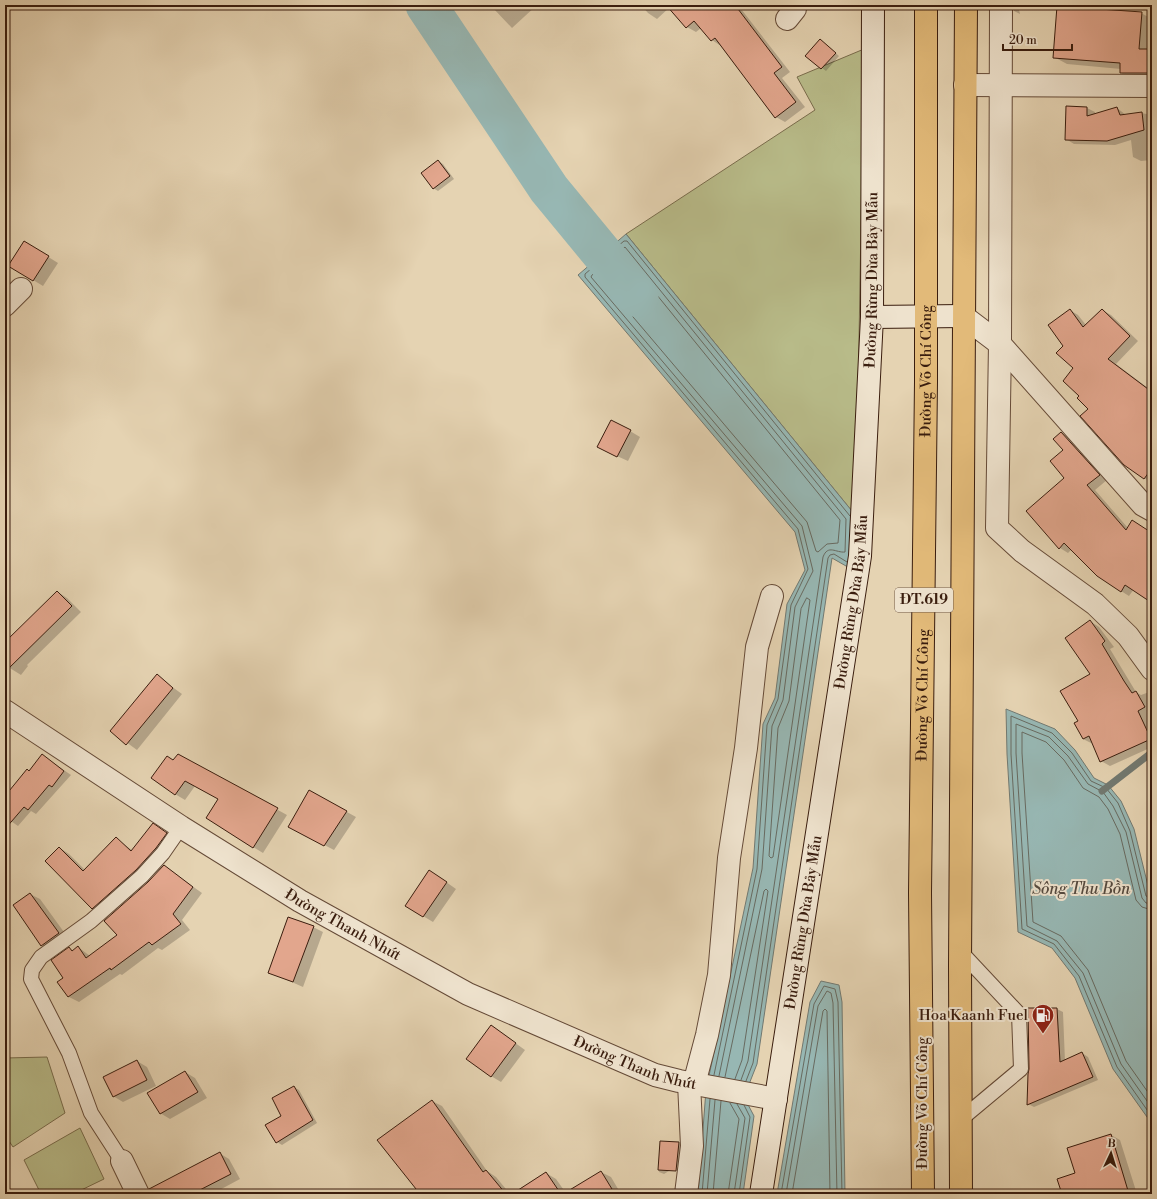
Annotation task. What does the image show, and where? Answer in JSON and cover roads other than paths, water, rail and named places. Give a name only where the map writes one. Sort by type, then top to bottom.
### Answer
[{"type":"main road","name":"Đường Võ Chí Công","points":[[923,1194],[920,893],[926,318],[926,5]]},
{"type":"main road","name":"ĐT.619","points":[[960,1194],[963,316],[966,5]]},
{"type":"street","name":"Đường Rừng Dừa Bảy Mẫu","points":[[761,1194],[770,1098],[860,556],[872,317],[873,5]]},
{"type":"street","points":[[1001,5],[1000,344],[996,528],[1022,550],[1095,604],[1128,636],[1152,669]]},
{"type":"street","points":[[965,85],[1152,86]]},
{"type":"street","points":[[5,305],[21,289]]},
{"type":"street","points":[[872,317],[926,318],[963,316],[1000,344],[1143,505],[1152,510]]},
{"type":"street","points":[[686,1194],[697,1084],[719,975],[729,858],[746,748],[758,646],[772,596]]},
{"type":"street","name":"Đường Thanh Nhứt","points":[[5,711],[181,827],[300,902],[468,994],[667,1079],[770,1098]]},
{"type":"street","points":[[122,1161],[138,1194]]},
{"type":"lane","points":[[122,1161],[92,1113],[69,1053],[31,979],[32,970],[42,957],[90,921],[142,876],[162,853],[181,827]]},
{"type":"lane","points":[[960,951],[1020,1014],[1021,1069],[960,1120]]},
{"type":"water","points":[[626,234],[856,516],[853,570],[832,558],[757,1064],[744,1097],[754,1116],[743,1194],[698,1194],[706,1090],[753,868],[763,724],[775,698],[787,604],[805,570],[795,532],[578,275]]},
{"type":"water","name":"Sông Thu Bồn","points":[[1006,709],[1055,729],[1075,750],[1094,778],[1108,785],[1121,801],[1134,829],[1152,902],[1152,1124],[1113,1069],[1075,978],[1052,948],[1018,932],[1007,754]]},
{"type":"water","points":[[821,981],[839,985],[842,1002],[845,1194],[777,1194],[810,1002]]},
{"type":"waterway","points":[[426,5],[549,189],[638,297]]},
{"type":"waterway","points":[[1102,791],[1151,753]]},
{"type":"place","name":"Hoa Kaanh Fuel","points":[[1043,1034]]}]
